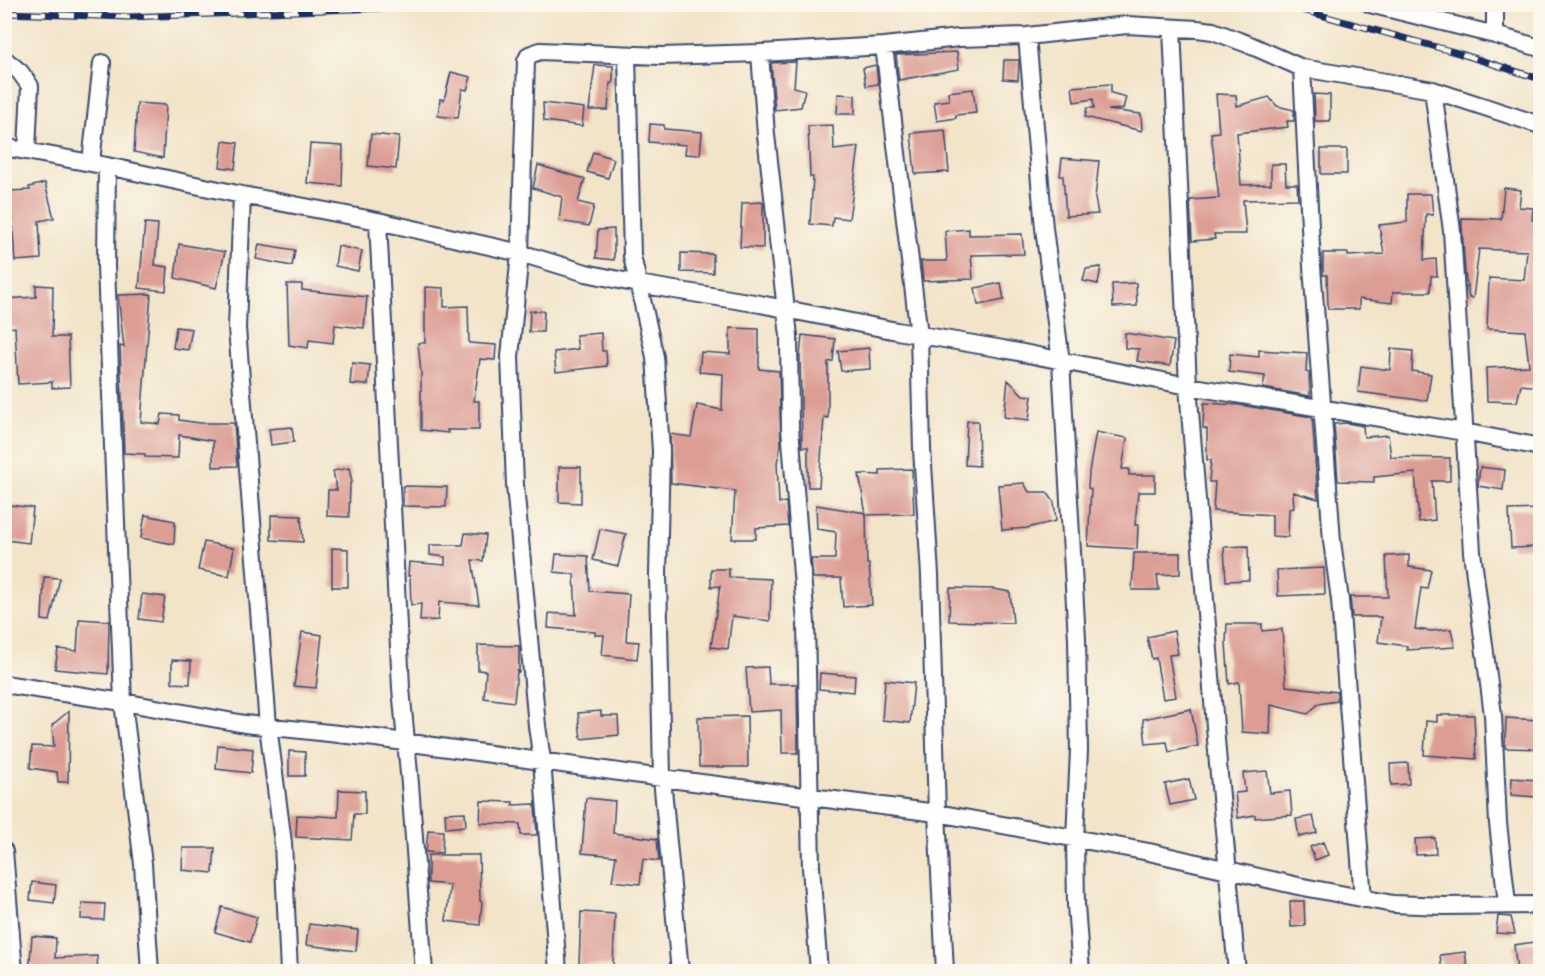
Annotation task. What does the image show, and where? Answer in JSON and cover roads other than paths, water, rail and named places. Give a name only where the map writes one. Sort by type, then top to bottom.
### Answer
[{"type":"street","points":[[1370,4],[1540,48]]},
{"type":"street","points":[[1495,4],[1496,35]]},
{"type":"street","points":[[558,972],[542,760],[515,485],[510,357],[520,253],[526,61],[529,55],[540,51],[661,56],[760,53],[884,46],[959,38],[1027,36],[1127,25],[1172,28],[1213,31],[1302,68],[1434,90],[1540,125]]},
{"type":"street","points":[[1172,28],[1188,386],[1237,972]]},
{"type":"street","points":[[1027,36],[1044,228],[1061,362],[1077,639],[1079,750],[1075,839],[1076,905],[1081,972]]},
{"type":"street","points":[[884,46],[920,335],[922,449],[930,575],[937,813],[945,972]]},
{"type":"street","points":[[760,53],[767,146],[787,310],[790,428],[806,623],[811,867],[819,972]]},
{"type":"street","points":[[627,55],[632,256],[655,357],[661,452],[658,574],[662,778],[680,972]]},
{"type":"street","points":[[4,58],[20,72],[30,86],[27,150]]},
{"type":"street","points":[[90,162],[102,63]]},
{"type":"street","points":[[1302,68],[1312,266],[1332,541],[1341,611],[1363,899]]},
{"type":"street","points":[[1434,90],[1452,231],[1472,552],[1493,715],[1497,813],[1508,904]]},
{"type":"street","points":[[4,147],[90,162],[242,195],[378,221],[520,253],[586,273],[638,284],[760,303],[1188,386],[1464,432],[1540,447]]},
{"type":"street","points":[[107,166],[106,266],[123,702],[143,864],[150,972]]},
{"type":"street","points":[[242,195],[237,328],[268,726],[283,843],[290,972]]},
{"type":"street","points":[[378,221],[405,742],[424,972]]},
{"type":"street","points":[[4,684],[236,722],[405,742],[937,813],[1149,852],[1229,871],[1394,904],[1540,905]]},
{"type":"street","points":[[4,851],[14,972]]},
{"type":"railway","points":[[4,13],[128,17],[496,4]]},
{"type":"railway","points":[[1273,4],[1458,53],[1540,79]]}]
